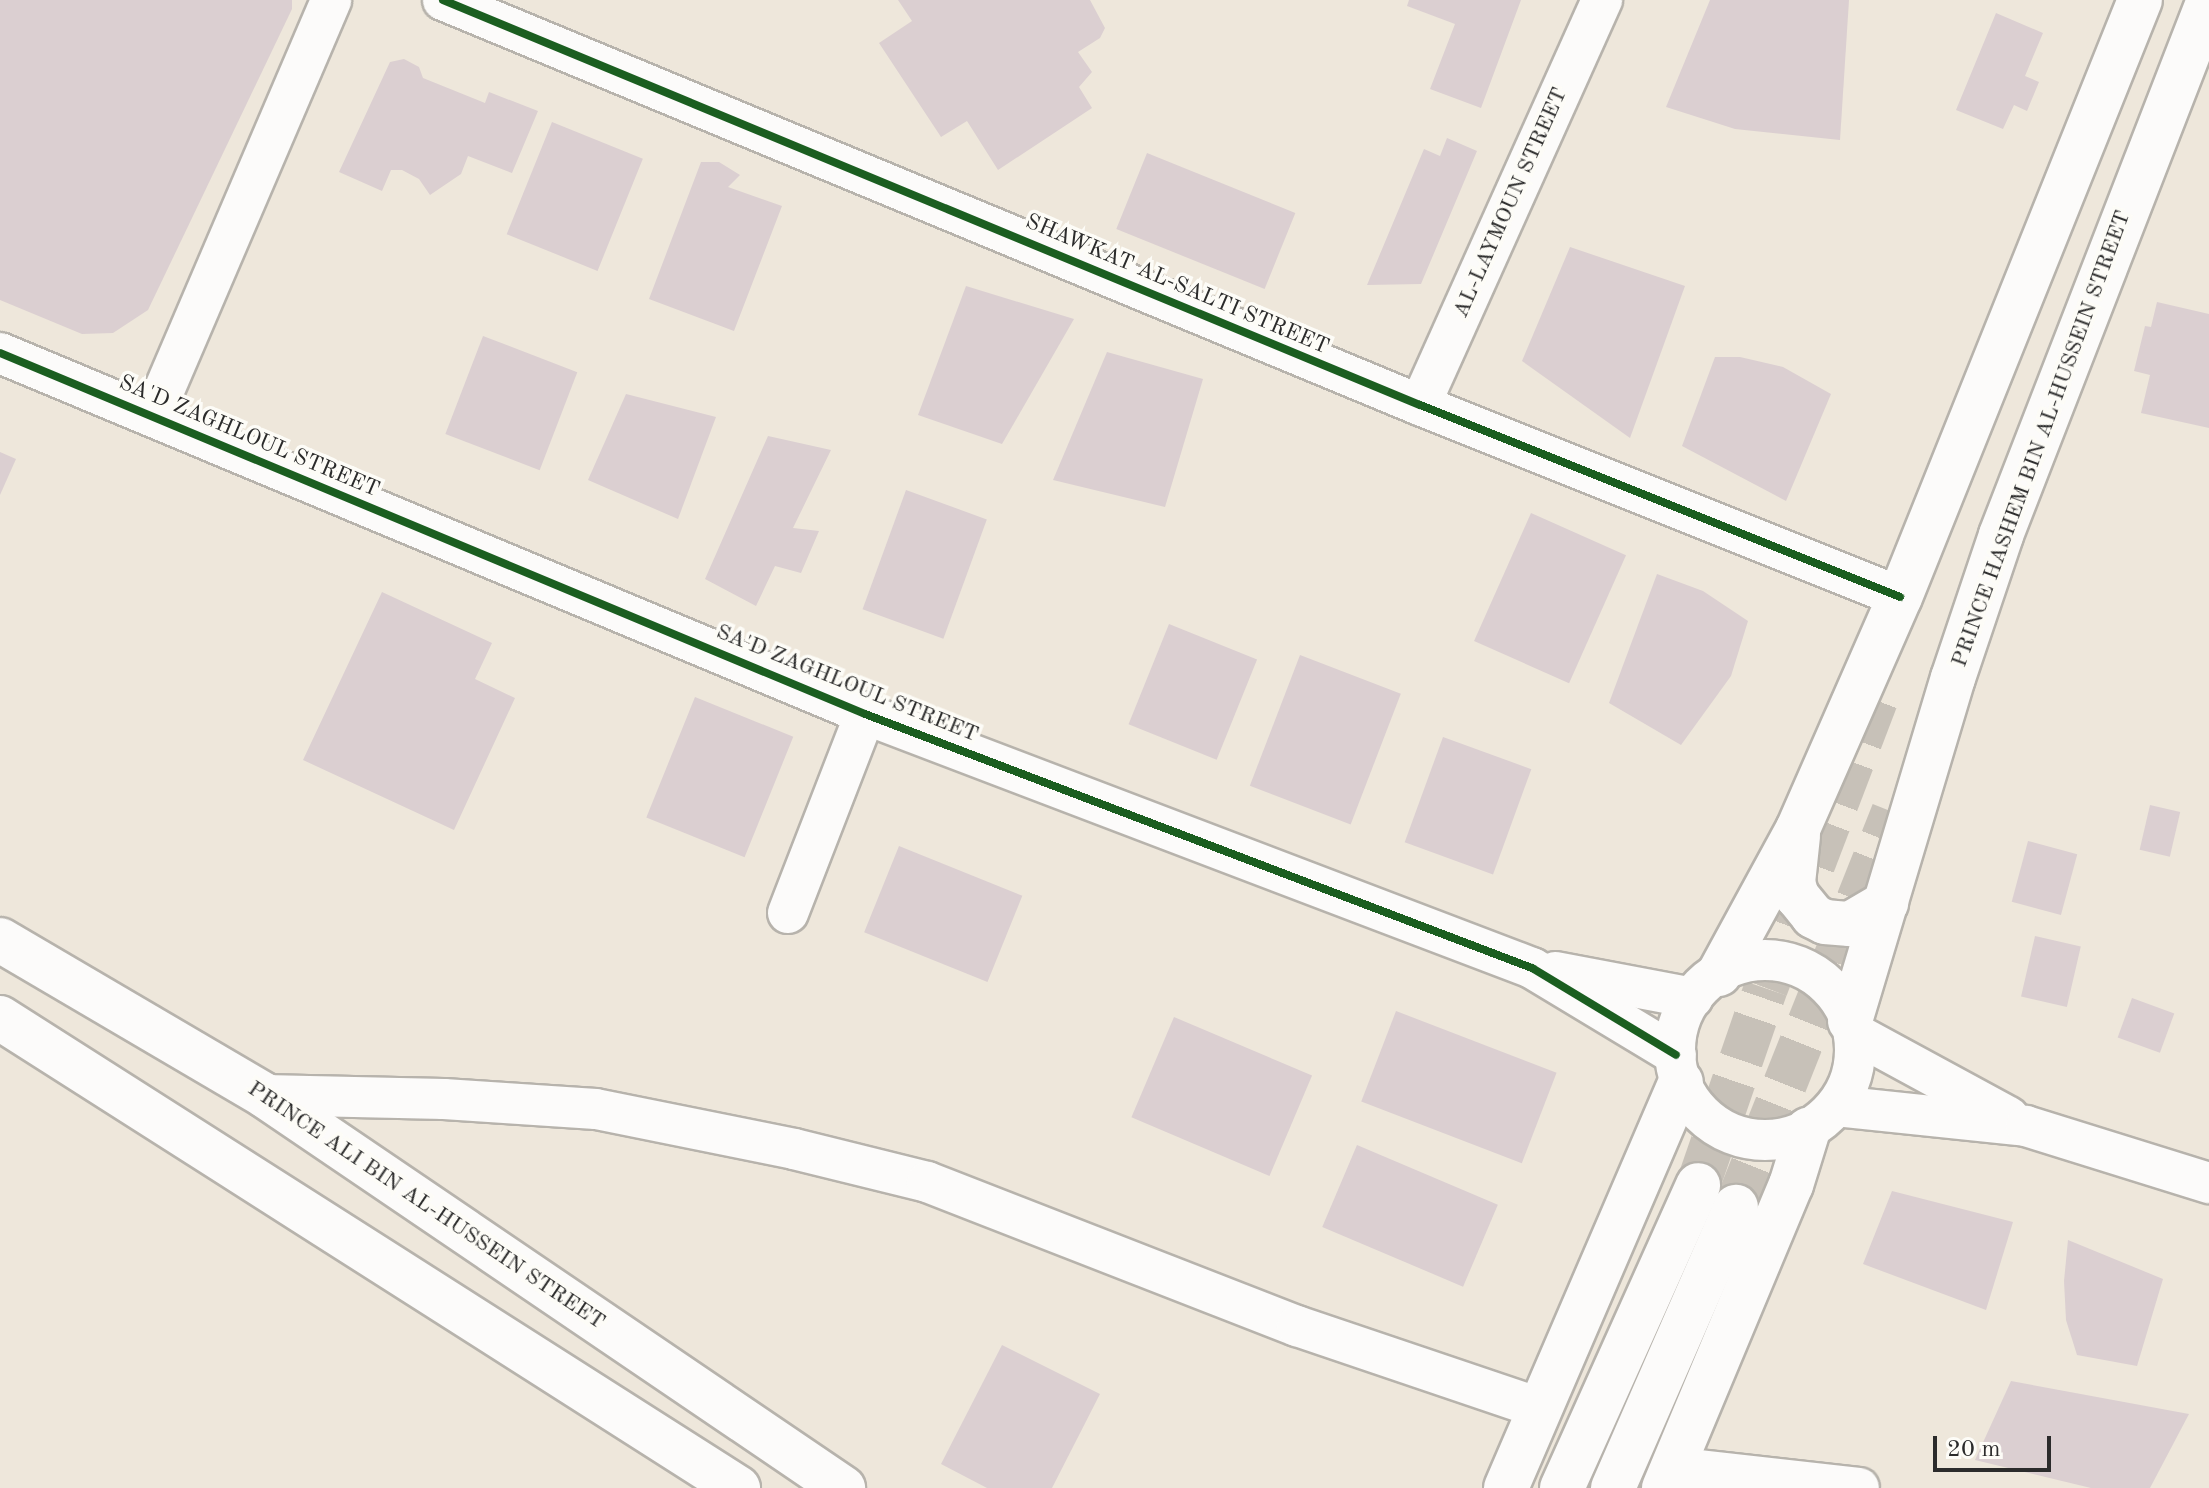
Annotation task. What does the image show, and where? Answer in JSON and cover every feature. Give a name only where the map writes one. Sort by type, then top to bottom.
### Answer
[{"type":"main road","points":[[1706,986],[1798,829],[1900,597],[2140,0]]},
{"type":"main road","name":"PRINCE HASHEM BIN AL-HUSSEIN STREET","points":[[1852,1027],[1953,678],[2001,535],[2209,0]]},
{"type":"main road","points":[[1798,829],[1793,883],[1797,896],[1813,916],[1825,922],[1850,924],[1886,903]]},
{"type":"main road","name":"PRINCE ALI BIN AL-HUSSEIN STREET","points":[[0,940],[264,1095],[843,1488]]},
{"type":"main road","points":[[0,1018],[738,1488]]},
{"type":"main road","points":[[1506,1488],[1678,1068]]},
{"type":"main road","points":[[1668,1478],[1822,1118]]},
{"type":"main road","points":[[1562,1488],[1698,1185]]},
{"type":"main road","points":[[1613,1488],[1736,1207]]},
{"type":"street","points":[[153,416],[331,0]]},
{"type":"street","name":"SHAWKAT AL-SALTI STREET","points":[[443,0],[1420,405],[1900,597]]},
{"type":"street","name":"AL-LAYMOUN STREET","points":[[1420,405],[1602,0]]},
{"type":"street","name":"SA'D ZAGHLOUL STREET","points":[[0,353],[865,714],[1532,968],[1678,1068]]},
{"type":"street","points":[[788,913],[865,714]]},
{"type":"street","points":[[2026,1126],[1822,1118],[1771,1140],[1733,1134],[1701,1114],[1678,1068],[1677,1030],[1706,986],[1756,961],[1796,966],[1829,987],[1852,1027],[2026,1126],[2209,1183]]},
{"type":"street","name":"SA'D ZAGHLOUL STREET","points":[[1532,968],[1706,986]]},
{"type":"street","points":[[1822,1118],[1851,1079],[1852,1027]]},
{"type":"street","points":[[264,1095],[444,1099],[596,1109],[927,1182],[1297,1326],[1539,1408]]},
{"type":"street","points":[[1668,1478],[1859,1488]]},
{"type":"building","points":[[0,0],[292,0],[292,9],[148,310],[113,333],[82,334],[0,300]]},
{"type":"building","points":[[898,0],[1090,0],[1105,28],[1100,38],[1078,52],[1092,72],[1079,87],[1092,108],[998,170],[967,121],[941,137],[879,43],[912,21]]},
{"type":"building","points":[[1409,0],[1521,0],[1481,108],[1430,89],[1455,24],[1407,6]]},
{"type":"building","points":[[1710,0],[1849,0],[1840,140],[1735,129],[1666,107]]},
{"type":"building","points":[[1996,13],[2043,33],[2025,76],[2039,82],[2027,111],[2014,105],[2003,129],[1956,110]]},
{"type":"building","points":[[404,59],[419,67],[423,78],[485,103],[489,92],[538,111],[512,173],[468,156],[461,174],[430,195],[419,179],[402,170],[391,170],[382,191],[339,172],[390,62]]},
{"type":"building","points":[[552,122],[643,159],[598,271],[507,234]]},
{"type":"building","points":[[1447,138],[1477,151],[1421,284],[1367,285],[1424,149],[1440,156]]},
{"type":"building","points":[[1147,153],[1295,213],[1265,289],[1116,229]]},
{"type":"building","points":[[701,162],[719,162],[740,175],[728,187],[782,206],[734,331],[649,299]]},
{"type":"building","points":[[1570,247],[1685,286],[1630,438],[1522,361]]},
{"type":"building","points":[[966,286],[1074,319],[1002,444],[918,415]]},
{"type":"building","points":[[2157,302],[2209,314],[2209,428],[2141,413],[2150,375],[2134,371],[2145,326],[2151,327]]},
{"type":"building","points":[[483,336],[577,372],[540,470],[445,434]]},
{"type":"building","points":[[1107,352],[1203,379],[1165,507],[1053,480]]},
{"type":"building","points":[[1715,357],[1740,357],[1783,367],[1831,394],[1786,501],[1682,446]]},
{"type":"building","points":[[626,394],[716,417],[678,519],[588,480]]},
{"type":"building","points":[[768,436],[831,450],[793,528],[819,531],[801,573],[775,566],[756,606],[705,579]]},
{"type":"building","points":[[0,452],[16,459],[0,495]]},
{"type":"building","points":[[906,490],[987,519],[943,639],[863,609]]},
{"type":"building","points":[[1531,513],[1626,555],[1569,683],[1474,641]]},
{"type":"building","points":[[1657,574],[1703,591],[1748,621],[1731,676],[1681,745],[1609,703]]},
{"type":"building","points":[[382,592],[492,643],[475,679],[515,698],[454,830],[303,760]]},
{"type":"building","points":[[1169,624],[1257,660],[1217,760],[1129,724]]},
{"type":"building","points":[[1300,655],[1401,694],[1351,824],[1250,786]]},
{"type":"building","points":[[695,697],[793,737],[745,857],[646,818]]},
{"type":"building","points":[[1443,737],[1531,769],[1493,874],[1405,842]]},
{"type":"building","points":[[2150,805],[2180,812],[2170,857],[2140,850]]},
{"type":"building","points":[[2028,841],[2077,854],[2061,915],[2012,902]]},
{"type":"building","points":[[899,846],[1022,896],[987,982],[864,932]]},
{"type":"building","points":[[2035,936],[2081,947],[2067,1007],[2021,996]]},
{"type":"building","points":[[2132,998],[2174,1013],[2160,1053],[2118,1037]]},
{"type":"building","points":[[1396,1011],[1557,1073],[1522,1163],[1361,1102]]},
{"type":"building","points":[[1174,1017],[1312,1076],[1269,1176],[1131,1117]]},
{"type":"building","points":[[1357,1145],[1498,1205],[1463,1287],[1322,1227]]},
{"type":"building","points":[[1892,1191],[2013,1222],[1986,1310],[1863,1264]]},
{"type":"building","points":[[2068,1240],[2163,1279],[2137,1366],[2077,1355],[2066,1320],[2064,1281]]},
{"type":"building","points":[[1002,1345],[1100,1394],[1052,1488],[987,1488],[941,1464]]},
{"type":"building","points":[[2011,1381],[2189,1414],[2150,1488],[2091,1488],[1975,1460]]},
{"type":"tunnel","points":[[1698,1185],[1766,988],[1878,695]]},
{"type":"tunnel","points":[[1736,1207],[1893,812]]},
{"type":"cycle path","points":[[443,0],[1420,405],[1900,597]]},
{"type":"cycle path","points":[[0,353],[865,714],[1532,968],[1676,1055]]}]
